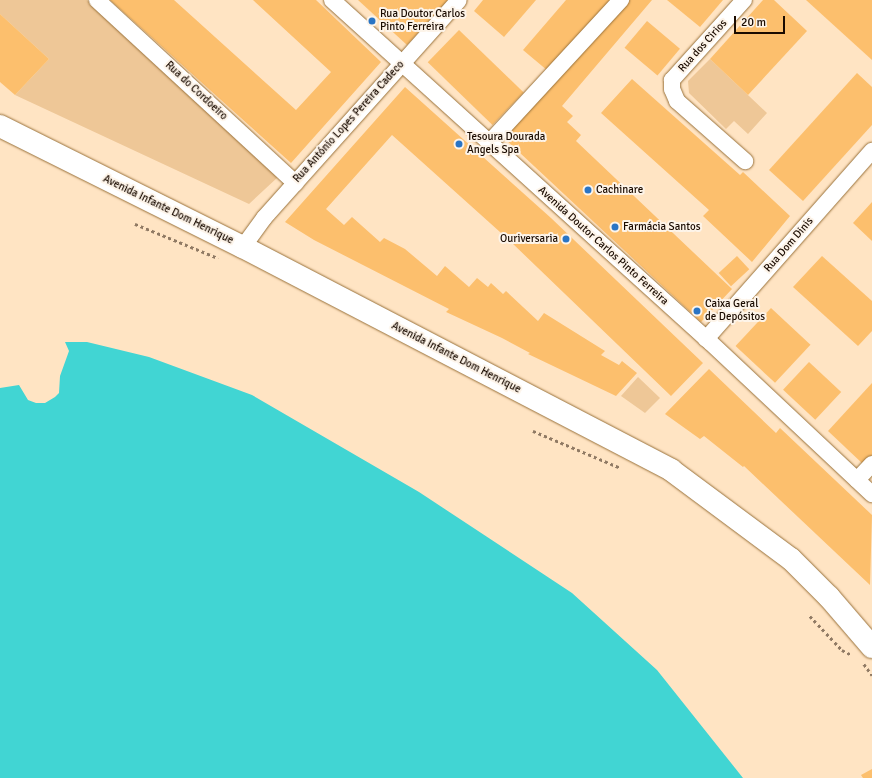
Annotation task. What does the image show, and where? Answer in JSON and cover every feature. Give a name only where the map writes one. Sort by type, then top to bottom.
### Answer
[{"type":"main road","name":"Avenida Infante Dom Henrique","points":[[0,126],[230,255],[671,470],[791,559],[829,596],[861,653]]},
{"type":"street","name":"Rua do Cordoeiro","points":[[97,0],[295,183]]},
{"type":"street","name":"Avenida Doutor Carlos Pinto Ferreira","points":[[332,0],[706,339],[872,494]]},
{"type":"street","name":"Rua António Lopes Pereira Cadeco","points":[[230,255],[459,0]]},
{"type":"street","points":[[489,143],[621,0]]},
{"type":"street","name":"Rua dos Cirios","points":[[744,0],[672,80],[672,89],[677,101],[745,161]]},
{"type":"street","name":"Rua Dom Dinis","points":[[706,339],[872,151]]},
{"type":"street","points":[[857,480],[872,464]]},
{"type":"path","points":[[135,224],[230,255]]},
{"type":"path","points":[[204,247],[230,255]]},
{"type":"path","points":[[533,430],[627,469],[608,457]]},
{"type":"path","points":[[810,616],[842,650]]},
{"type":"path","points":[[861,653],[872,675]]},
{"type":"shaded area","points":[[0,0],[87,0],[278,177],[249,204],[15,95],[49,59],[0,14]]},
{"type":"shaded area","points":[[710,59],[767,113],[748,134],[734,121],[726,129],[689,93],[688,81]]},
{"type":"shaded area","points":[[638,377],[660,398],[645,413],[621,396]]},
{"type":"water","points":[[65,342],[87,342],[149,357],[252,395],[419,492],[572,593],[657,670],[743,778],[0,778],[0,388],[19,385],[28,400],[36,403],[45,403],[55,397],[59,393],[60,376],[69,351]]},
{"type":"building","points":[[110,0],[174,0],[296,110],[331,72],[253,0],[316,0],[381,62],[291,163]]},
{"type":"building","points":[[358,0],[448,0],[407,45]]},
{"type":"building","points":[[483,0],[536,0],[504,37],[474,11]]},
{"type":"building","points":[[566,0],[610,0],[548,71],[523,50]]},
{"type":"building","points":[[630,0],[652,0],[562,106],[573,116],[567,122],[581,135],[576,141],[732,289],[701,322],[504,138]]},
{"type":"building","points":[[667,0],[723,0],[700,27]]},
{"type":"building","points":[[763,0],[774,0],[807,31],[748,95],[710,59]]},
{"type":"building","points":[[806,0],[872,0],[872,60]]},
{"type":"building","points":[[0,14],[49,59],[15,95],[0,82]]},
{"type":"building","points":[[647,21],[680,49],[657,75],[625,48]]},
{"type":"building","points":[[459,30],[524,93],[492,125],[428,62]]},
{"type":"building","points":[[857,73],[872,87],[872,125],[803,201],[769,170]]},
{"type":"building","points":[[632,79],[740,175],[743,172],[790,216],[752,262],[703,216],[709,210],[601,113]]},
{"type":"building","points":[[405,87],[551,218],[703,363],[671,396],[511,242],[392,135],[326,209],[344,225],[352,217],[380,242],[384,238],[405,249],[437,276],[445,266],[469,287],[477,278],[488,287],[491,283],[503,294],[506,291],[538,321],[544,313],[605,351],[601,355],[619,365],[622,361],[637,373],[616,396],[528,354],[530,353],[502,338],[446,312],[449,309],[314,240],[285,222]]},
{"type":"building","points":[[872,202],[872,241],[853,223]]},
{"type":"building","points":[[737,256],[749,269],[731,286],[719,273]]},
{"type":"building","points":[[822,256],[872,301],[872,331],[858,346],[793,287]]},
{"type":"building","points":[[771,308],[810,345],[775,383],[736,346]]},
{"type":"building","points":[[809,362],[841,392],[815,420],[783,390]]},
{"type":"building","points":[[709,369],[776,433],[780,428],[872,515],[870,585],[744,466],[743,467],[704,436],[700,439],[665,414]]},
{"type":"building","points":[[872,383],[872,455],[863,464],[828,431]]},
{"type":"building","points":[[872,769],[872,778],[863,778],[861,775]]},
{"type":"place","name":"Rua Doutor Carlos Pinto Ferreira","points":[[372,21]]},
{"type":"place","name":"Tesoura Dourada Angels Spa","points":[[459,144]]},
{"type":"place","name":"Cachinare","points":[[588,190]]},
{"type":"place","name":"Farmácia Santos","points":[[615,227]]},
{"type":"place","name":"Ouriversaria","points":[[566,239]]},
{"type":"place","name":"Caixa Geral de Depósitos","points":[[697,311]]}]
